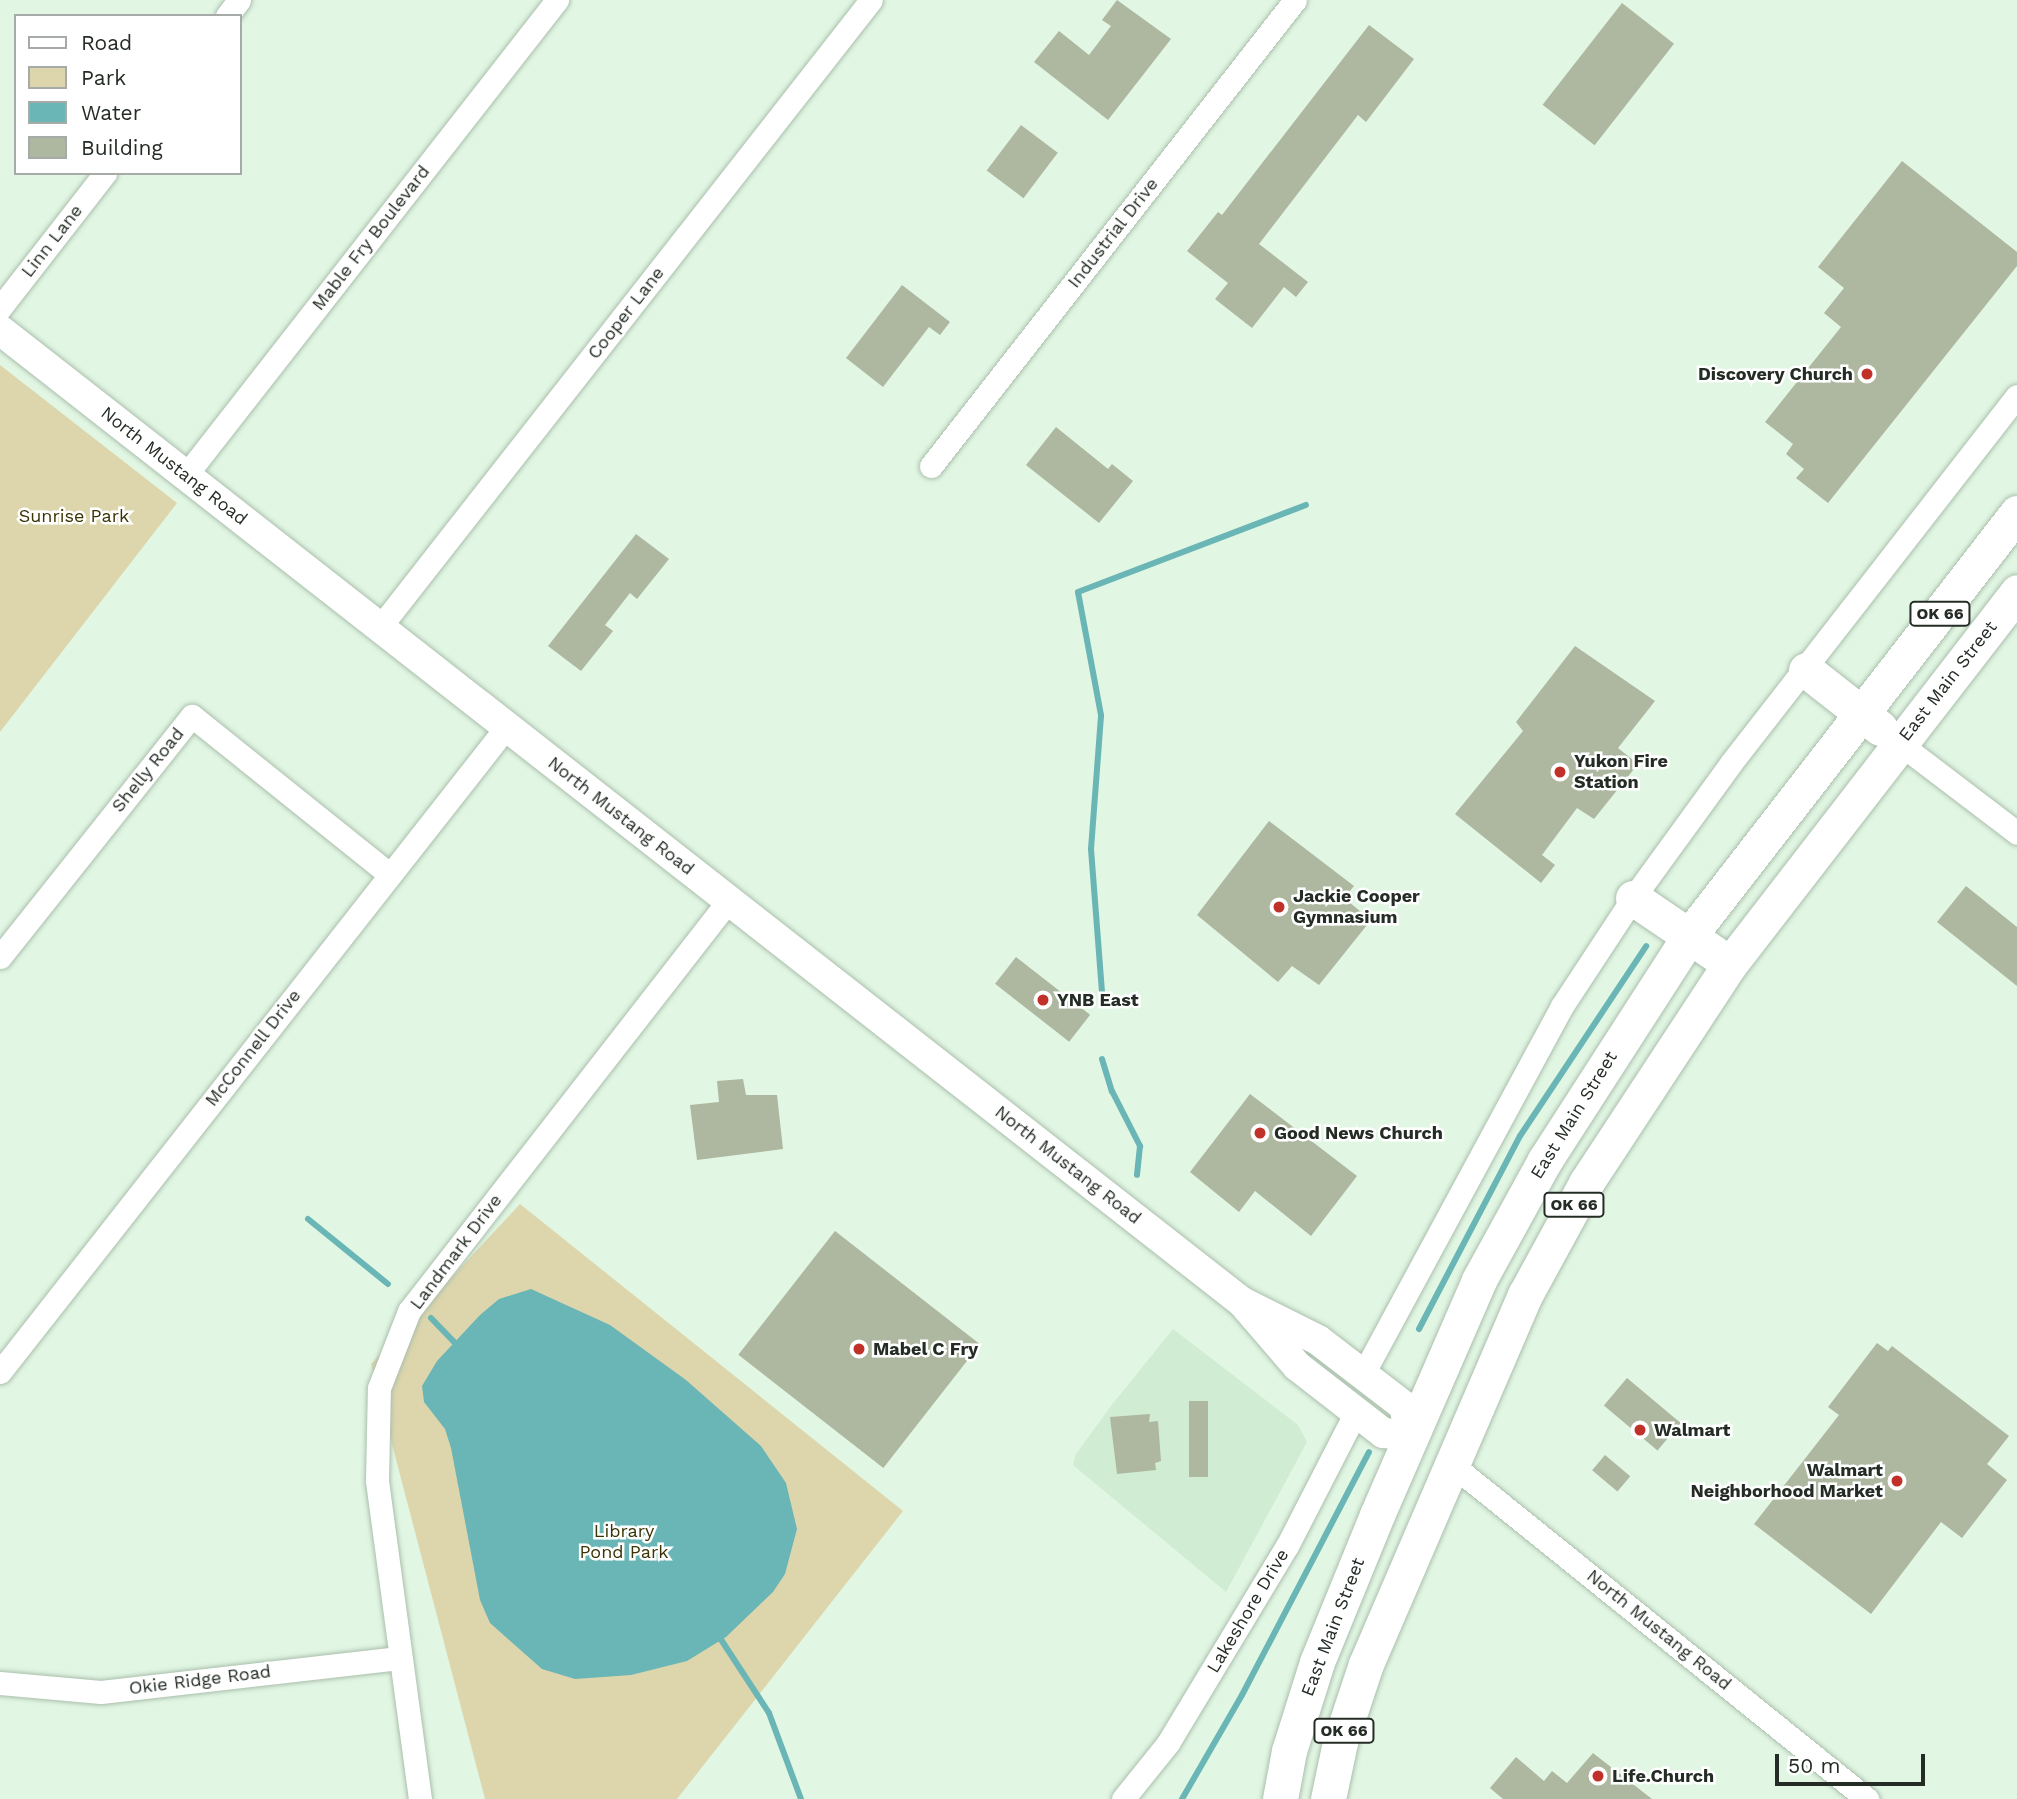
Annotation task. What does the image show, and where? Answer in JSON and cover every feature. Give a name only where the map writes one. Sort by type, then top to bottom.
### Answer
[{"type":"highway","name":"East Main Street","points":[[1280,1799],[1289,1751],[1317,1662],[1411,1435],[1479,1280],[1545,1160],[1690,935],[2017,513]]},
{"type":"highway","name":"East Main Street","points":[[1328,1799],[1340,1742],[1366,1664],[1525,1295],[1586,1183],[1730,964],[2017,592]]},
{"type":"highway","points":[[1806,670],[1899,743]]},
{"type":"highway","points":[[1633,898],[1730,964]]},
{"type":"highway","points":[[1411,1435],[1450,1464]]},
{"type":"main road","name":"North Mustang Road","points":[[0,330],[1242,1301],[1318,1340],[1404,1406],[1411,1435],[1383,1433],[1297,1367],[1242,1301]]},
{"type":"street","name":"Mable Fry Boulevard","points":[[186,475],[557,0]]},
{"type":"street","name":"Cooper Lane","points":[[380,627],[872,0]]},
{"type":"street","name":"Industrial Drive","points":[[931,466],[1295,0]]},
{"type":"street","name":"Linn Lane","points":[[0,308],[103,175]]},
{"type":"street","points":[[1363,1374],[1562,1006],[1633,898],[2017,396]]},
{"type":"street","name":"Shelly Road","points":[[0,957],[191,716],[389,874]]},
{"type":"street","name":"McConnell Drive","points":[[0,1372],[507,726]]},
{"type":"street","points":[[1899,743],[2017,833]]},
{"type":"street","name":"Landmark Drive","points":[[420,1799],[377,1480],[379,1388],[409,1311],[729,900]]},
{"type":"street","name":"Lakeshore Drive","points":[[1123,1799],[1168,1743],[1287,1546],[1356,1412]]},
{"type":"street","name":"North Mustang Road","points":[[1450,1464],[1867,1799]]},
{"type":"street","name":"Okie Ridge Road","points":[[0,1682],[100,1692],[399,1658]]},
{"type":"shaded area","points":[[1173,1329],[1298,1425],[1307,1442],[1226,1592],[1073,1465],[1076,1454],[1111,1406]]},
{"type":"green space","name":"Sunrise Park","points":[[0,365],[177,503],[0,732]]},
{"type":"green space","name":"Library Pond Park","points":[[520,1204],[903,1511],[677,1799],[485,1799],[371,1364]]},
{"type":"water","points":[[531,1289],[610,1325],[686,1380],[761,1446],[786,1483],[797,1529],[785,1574],[773,1592],[726,1637],[687,1661],[631,1675],[575,1679],[542,1669],[490,1623],[480,1600],[451,1448],[445,1429],[424,1402],[422,1386],[437,1361],[480,1315],[499,1299]]},
{"type":"building","points":[[1117,0],[1171,39],[1108,120],[1034,62],[1059,31],[1089,55],[1111,26],[1102,20]]},
{"type":"building","points":[[1622,3],[1674,44],[1595,145],[1543,105]]},
{"type":"building","points":[[1369,25],[1414,59],[1366,122],[1358,115],[1259,244],[1308,282],[1296,297],[1284,287],[1252,328],[1215,299],[1228,283],[1187,251],[1218,212],[1222,215]]},
{"type":"building","points":[[1021,125],[1058,153],[1023,198],[987,171]]},
{"type":"building","name":"Discovery Church","points":[[1902,161],[2017,252],[2017,266],[1828,503],[1796,478],[1804,469],[1786,454],[1793,444],[1765,422],[1841,327],[1824,313],[1844,288],[1818,267]]},
{"type":"building","points":[[902,285],[950,322],[940,335],[929,327],[883,387],[846,358]]},
{"type":"building","points":[[1056,427],[1108,469],[1112,464],[1133,481],[1099,523],[1026,465]]},
{"type":"building","points":[[636,534],[669,559],[637,599],[630,593],[605,625],[613,631],[581,671],[548,646]]},
{"type":"building","name":"Yukon Fire Station","points":[[1575,646],[1655,701],[1618,748],[1638,764],[1594,819],[1577,808],[1542,855],[1555,865],[1541,883],[1455,814],[1523,731],[1516,722]]},
{"type":"building","name":"Jackie Cooper Gymnasium","points":[[1269,821],[1354,886],[1344,898],[1371,920],[1319,985],[1292,966],[1278,982],[1197,915]]},
{"type":"building","points":[[1966,886],[2017,927],[2017,986],[1937,922]]},
{"type":"building","name":"YNB East","points":[[1016,957],[1090,1015],[1069,1042],[995,984]]},
{"type":"building","points":[[743,1079],[746,1095],[777,1095],[783,1149],[697,1160],[690,1105],[719,1102],[717,1081]]},
{"type":"building","name":"Good News Church","points":[[1250,1094],[1357,1176],[1311,1236],[1255,1191],[1239,1212],[1190,1172]]},
{"type":"building","name":"Mabel C Fry","points":[[835,1231],[980,1344],[883,1468],[738,1355]]},
{"type":"building","points":[[1877,1343],[1888,1351],[1892,1346],[2009,1436],[1987,1464],[2007,1480],[1962,1538],[1941,1522],[1871,1614],[1754,1524],[1839,1415],[1828,1407]]},
{"type":"building","points":[[1627,1378],[1681,1423],[1657,1451],[1604,1406]]},
{"type":"building","points":[[1189,1401],[1208,1401],[1208,1477],[1189,1477]]},
{"type":"building","points":[[1150,1414],[1149,1422],[1158,1421],[1161,1461],[1155,1463],[1156,1470],[1117,1474],[1110,1417]]},
{"type":"building","points":[[1605,1455],[1630,1476],[1617,1492],[1592,1470]]},
{"type":"building","name":"Life.Church","points":[[1593,1753],[1652,1799],[1503,1799],[1490,1788],[1516,1757],[1544,1781],[1552,1771],[1567,1783]]},
{"type":"waterway","points":[[1102,992],[1091,849],[1101,715],[1078,592],[1306,505]]},
{"type":"waterway","points":[[1419,1329],[1520,1136],[1646,946]]},
{"type":"waterway","points":[[1102,1059],[1112,1091],[1140,1146],[1137,1175]]},
{"type":"waterway","points":[[308,1219],[388,1284]]},
{"type":"waterway","points":[[431,1318],[458,1346]]},
{"type":"waterway","points":[[1182,1799],[1242,1695],[1369,1452]]},
{"type":"waterway","points":[[718,1635],[769,1713],[801,1799]]},
{"type":"place","name":"Discovery Church","points":[[1867,374]]},
{"type":"place","name":"Yukon Fire Station","points":[[1560,772]]},
{"type":"place","name":"Jackie Cooper Gymnasium","points":[[1279,907]]},
{"type":"place","name":"YNB East","points":[[1043,1000]]},
{"type":"place","name":"Good News Church","points":[[1260,1133]]},
{"type":"place","name":"Mabel C Fry","points":[[859,1349]]},
{"type":"place","name":"Walmart","points":[[1640,1430]]},
{"type":"place","name":"Walmart Neighborhood Market","points":[[1897,1481]]},
{"type":"place","name":"Life.Church","points":[[1598,1776]]}]
